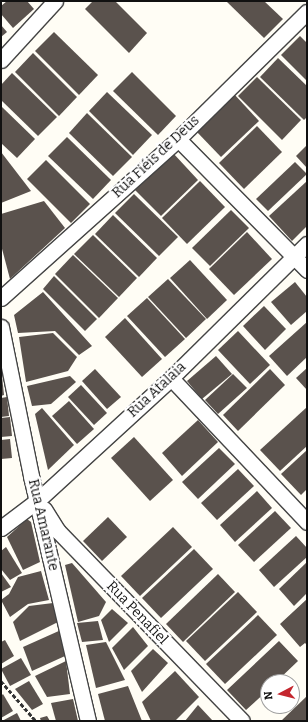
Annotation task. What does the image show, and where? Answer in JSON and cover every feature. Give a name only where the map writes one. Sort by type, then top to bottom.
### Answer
[{"type":"street","points":[[1,60],[55,1]]},
{"type":"street","name":"Rua Fiéis de Deus","points":[[1,298],[178,139],[307,12]]},
{"type":"street","points":[[178,139],[307,270]]},
{"type":"street","name":"Rua Atalaia","points":[[1,528],[38,500],[170,378],[307,244]]},
{"type":"street","name":"Rua Amarante","points":[[1,327],[88,721]]},
{"type":"street","points":[[170,378],[307,522]]},
{"type":"street","name":"Rua Penafiel","points":[[38,500],[58,531],[242,721]]},
{"type":"path","points":[[1,681],[36,721]]},
{"type":"building","points":[[7,1],[27,1],[34,9],[13,28],[1,14],[1,6]]},
{"type":"building","points":[[93,1],[115,1],[147,33],[129,53],[85,9]]},
{"type":"building","points":[[226,1],[264,1],[283,19],[264,38]]},
{"type":"building","points":[[1,25],[7,32],[1,37]]},
{"type":"building","points":[[54,32],[98,75],[79,95],[35,51]]},
{"type":"building","points":[[300,36],[307,43],[307,81],[281,55]]},
{"type":"building","points":[[33,53],[77,97],[59,116],[15,72]]},
{"type":"building","points":[[278,58],[307,86],[307,117],[304,120],[260,77]]},
{"type":"building","points":[[132,72],[176,116],[158,135],[113,91]]},
{"type":"building","points":[[12,73],[57,117],[38,136],[1,100],[1,85]]},
{"type":"building","points":[[257,77],[301,120],[282,140],[238,96]]},
{"type":"building","points":[[107,92],[152,135],[133,155],[89,111]]},
{"type":"building","points":[[234,94],[259,121],[221,157],[196,131]]},
{"type":"building","points":[[1,106],[35,139],[17,158],[1,143]]},
{"type":"building","points":[[87,113],[132,157],[113,176],[69,133]]},
{"type":"building","points":[[257,126],[282,152],[244,189],[219,163]]},
{"type":"building","points":[[67,137],[111,180],[93,199],[48,156]]},
{"type":"building","points":[[307,145],[307,168],[296,156]]},
{"type":"building","points":[[1,152],[31,191],[1,203]]},
{"type":"building","points":[[173,153],[198,180],[161,216],[135,190]]},
{"type":"building","points":[[46,160],[90,204],[71,223],[27,179]]},
{"type":"building","points":[[295,162],[307,174],[268,211],[256,199]]},
{"type":"building","points":[[200,181],[225,207],[187,244],[162,218]]},
{"type":"building","points":[[307,181],[307,226],[292,241],[269,216]]},
{"type":"building","points":[[134,194],[178,237],[159,256],[115,213]]},
{"type":"building","points":[[44,201],[65,228],[10,279],[1,245],[1,214]]},
{"type":"building","points":[[231,210],[249,228],[210,266],[192,248]]},
{"type":"building","points":[[113,215],[157,258],[139,277],[95,234]]},
{"type":"building","points":[[247,232],[272,259],[234,295],[209,269]]},
{"type":"building","points":[[93,235],[137,278],[119,297],[74,254]]},
{"type":"building","points":[[73,255],[118,298],[99,318],[55,274]]},
{"type":"building","points":[[190,260],[227,300],[207,319],[170,278]]},
{"type":"building","points":[[54,276],[97,319],[85,331],[43,289]]},
{"type":"building","points":[[168,279],[206,319],[186,338],[148,297]]},
{"type":"building","points":[[295,282],[307,297],[307,311],[291,325],[271,302]]},
{"type":"building","points":[[43,292],[92,346],[79,355],[55,331],[18,333],[14,315]]},
{"type":"building","points":[[147,298],[185,339],[165,357],[127,316]]},
{"type":"building","points":[[264,306],[286,329],[265,350],[243,326]]},
{"type":"building","points":[[125,318],[162,359],[142,377],[105,337]]},
{"type":"building","points":[[307,322],[307,357],[287,376],[269,356]]},
{"type":"building","points":[[238,331],[270,365],[250,384],[218,350]]},
{"type":"building","points":[[53,333],[77,357],[68,371],[26,382],[19,337]]},
{"type":"building","points":[[216,356],[232,374],[202,399],[187,381]]},
{"type":"building","points":[[307,368],[307,390],[296,378]]},
{"type":"building","points":[[95,369],[121,397],[107,409],[82,381]]},
{"type":"building","points":[[270,369],[285,385],[238,431],[223,415]]},
{"type":"building","points":[[233,374],[247,388],[218,414],[205,400]]},
{"type":"building","points":[[2,376],[4,395],[1,396],[1,377]]},
{"type":"building","points":[[70,376],[76,382],[51,404],[32,406],[27,386]]},
{"type":"building","points":[[81,385],[107,413],[94,425],[68,397]]},
{"type":"building","points":[[7,397],[9,416],[1,417],[1,398]]},
{"type":"building","points":[[69,401],[94,429],[77,444],[52,416]]},
{"type":"building","points":[[307,407],[307,446],[280,471],[260,450]]},
{"type":"building","points":[[42,408],[74,445],[48,470],[35,414]]},
{"type":"building","points":[[10,417],[12,436],[1,437],[1,418]]},
{"type":"building","points":[[198,420],[218,442],[182,476],[162,453]]},
{"type":"building","points":[[134,437],[173,480],[150,501],[111,458]]},
{"type":"building","points":[[10,439],[12,458],[1,459],[1,440]]},
{"type":"building","points":[[219,448],[235,464],[198,499],[182,482]]},
{"type":"building","points":[[307,450],[307,489],[301,495],[281,474]]},
{"type":"building","points":[[238,469],[254,486],[217,520],[201,503]]},
{"type":"building","points":[[257,491],[272,508],[235,542],[220,525]]},
{"type":"building","points":[[275,511],[291,528],[254,562],[238,545]]},
{"type":"building","points":[[108,517],[127,537],[102,561],[83,541]]},
{"type":"building","points":[[27,519],[31,522],[40,562],[23,570],[7,537]]},
{"type":"building","points":[[173,527],[192,547],[140,596],[121,576]]},
{"type":"building","points":[[296,536],[307,548],[307,557],[274,587],[259,570]]},
{"type":"building","points":[[6,547],[22,573],[10,580],[1,569],[1,551]]},
{"type":"building","points":[[194,549],[213,569],[161,618],[142,598]]},
{"type":"building","points":[[307,562],[307,593],[294,606],[279,589]]},
{"type":"building","points":[[72,563],[106,602],[99,616],[78,622],[65,565]]},
{"type":"building","points":[[41,571],[49,600],[28,604],[10,617],[1,600],[9,594],[18,577]]},
{"type":"building","points":[[1,573],[11,587],[1,592]]},
{"type":"building","points":[[218,574],[235,592],[183,642],[166,624]]},
{"type":"building","points":[[238,592],[257,612],[205,661],[186,641]]},
{"type":"building","points":[[307,599],[307,645],[305,643],[300,647],[280,624]]},
{"type":"building","points":[[53,603],[58,622],[20,641],[13,622],[29,606]]},
{"type":"building","points":[[112,609],[128,623],[109,642],[101,620]]},
{"type":"building","points":[[258,615],[277,635],[225,684],[206,664]]},
{"type":"building","points":[[98,621],[103,640],[82,642],[77,623]]},
{"type":"building","points":[[133,627],[148,646],[124,670],[112,648]]},
{"type":"building","points":[[61,630],[65,656],[32,671],[23,647]]},
{"type":"building","points":[[5,640],[14,656],[1,664],[1,642]]},
{"type":"building","points":[[279,641],[298,661],[284,674],[260,674],[260,697],[246,710],[227,690]]},
{"type":"building","points":[[106,642],[125,680],[96,688],[86,645]]},
{"type":"building","points":[[153,649],[168,663],[142,692],[131,671]]},
{"type":"building","points":[[21,658],[31,675],[10,686],[1,669]]},
{"type":"building","points":[[66,661],[70,694],[47,697],[35,676]]},
{"type":"building","points":[[175,671],[199,697],[175,721],[151,721],[142,702]]},
{"type":"building","points":[[29,681],[43,704],[32,710],[15,689]]},
{"type":"building","points":[[128,686],[142,721],[105,721],[98,694]]},
{"type":"building","points":[[3,694],[13,711],[1,718],[1,696]]},
{"type":"building","points":[[307,696],[307,721],[281,721],[288,714],[300,714],[300,703]]},
{"type":"building","points":[[73,699],[78,721],[56,721],[51,703]]},
{"type":"building","points":[[198,705],[213,721],[185,721]]},
{"type":"building","points":[[17,713],[21,721],[2,721]]},
{"type":"building","points":[[47,716],[50,721],[41,721],[40,718]]}]
